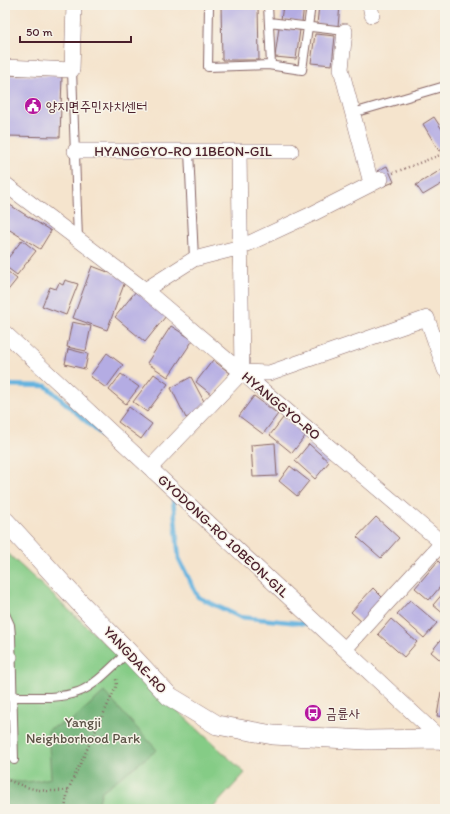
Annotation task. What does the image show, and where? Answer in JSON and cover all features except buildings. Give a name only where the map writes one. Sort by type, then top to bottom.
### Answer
[{"type":"street","points":[[5,67],[72,70],[74,5]]},
{"type":"street","points":[[146,290],[194,259],[241,247],[312,214],[381,178],[353,113],[341,69],[345,31]]},
{"type":"street","name":"HYANGGYO-RO 11BEON-GIL","points":[[75,151],[291,151]]},
{"type":"street","points":[[150,468],[242,372],[239,151]]},
{"type":"street","name":"HYANGGYO-RO","points":[[5,184],[146,290],[443,544],[345,649]]},
{"type":"street","points":[[242,372],[269,373],[427,318],[445,370]]},
{"type":"street","name":"GYODONG-RO 10BEON-GIL","points":[[5,333],[443,740]]},
{"type":"street","name":"YANGDAE-RO","points":[[5,521],[79,602],[169,696],[218,725],[272,735],[366,740],[443,740]]},
{"type":"lane","points":[[209,5],[208,67],[271,65],[302,70],[310,5]]},
{"type":"lane","points":[[268,5],[271,65]]},
{"type":"lane","points":[[269,22],[345,31]]},
{"type":"lane","name":"HYANGGYO-RO 11BEON-GIL","points":[[72,70],[78,239]]},
{"type":"lane","points":[[353,113],[445,86]]},
{"type":"lane","points":[[188,151],[194,259]]},
{"type":"lane","points":[[5,614],[10,625],[8,654],[9,697],[14,760]]},
{"type":"lane","points":[[9,697],[59,696],[79,692],[95,682],[128,652]]},
{"type":"path","points":[[381,178],[440,155],[445,151]]},
{"type":"path","points":[[65,809],[68,790],[117,685],[114,665]]},
{"type":"path","points":[[5,779],[30,789],[52,792],[68,790]]},
{"type":"green space","name":"Yangji Neighborhood Park","points":[[5,551],[245,773],[212,809],[5,809]]},
{"type":"green space","points":[[104,692],[157,750],[102,791],[97,809],[5,809],[5,779],[22,782],[51,778],[48,729],[71,721]]},
{"type":"waterway","points":[[5,385],[46,386],[136,465]]},
{"type":"waterway","points":[[172,496],[179,559],[198,597],[240,617],[308,624]]},
{"type":"place","name":"양지면주민자치센터","points":[[33,106]]},
{"type":"place","name":"금륜사","points":[[313,713]]}]
